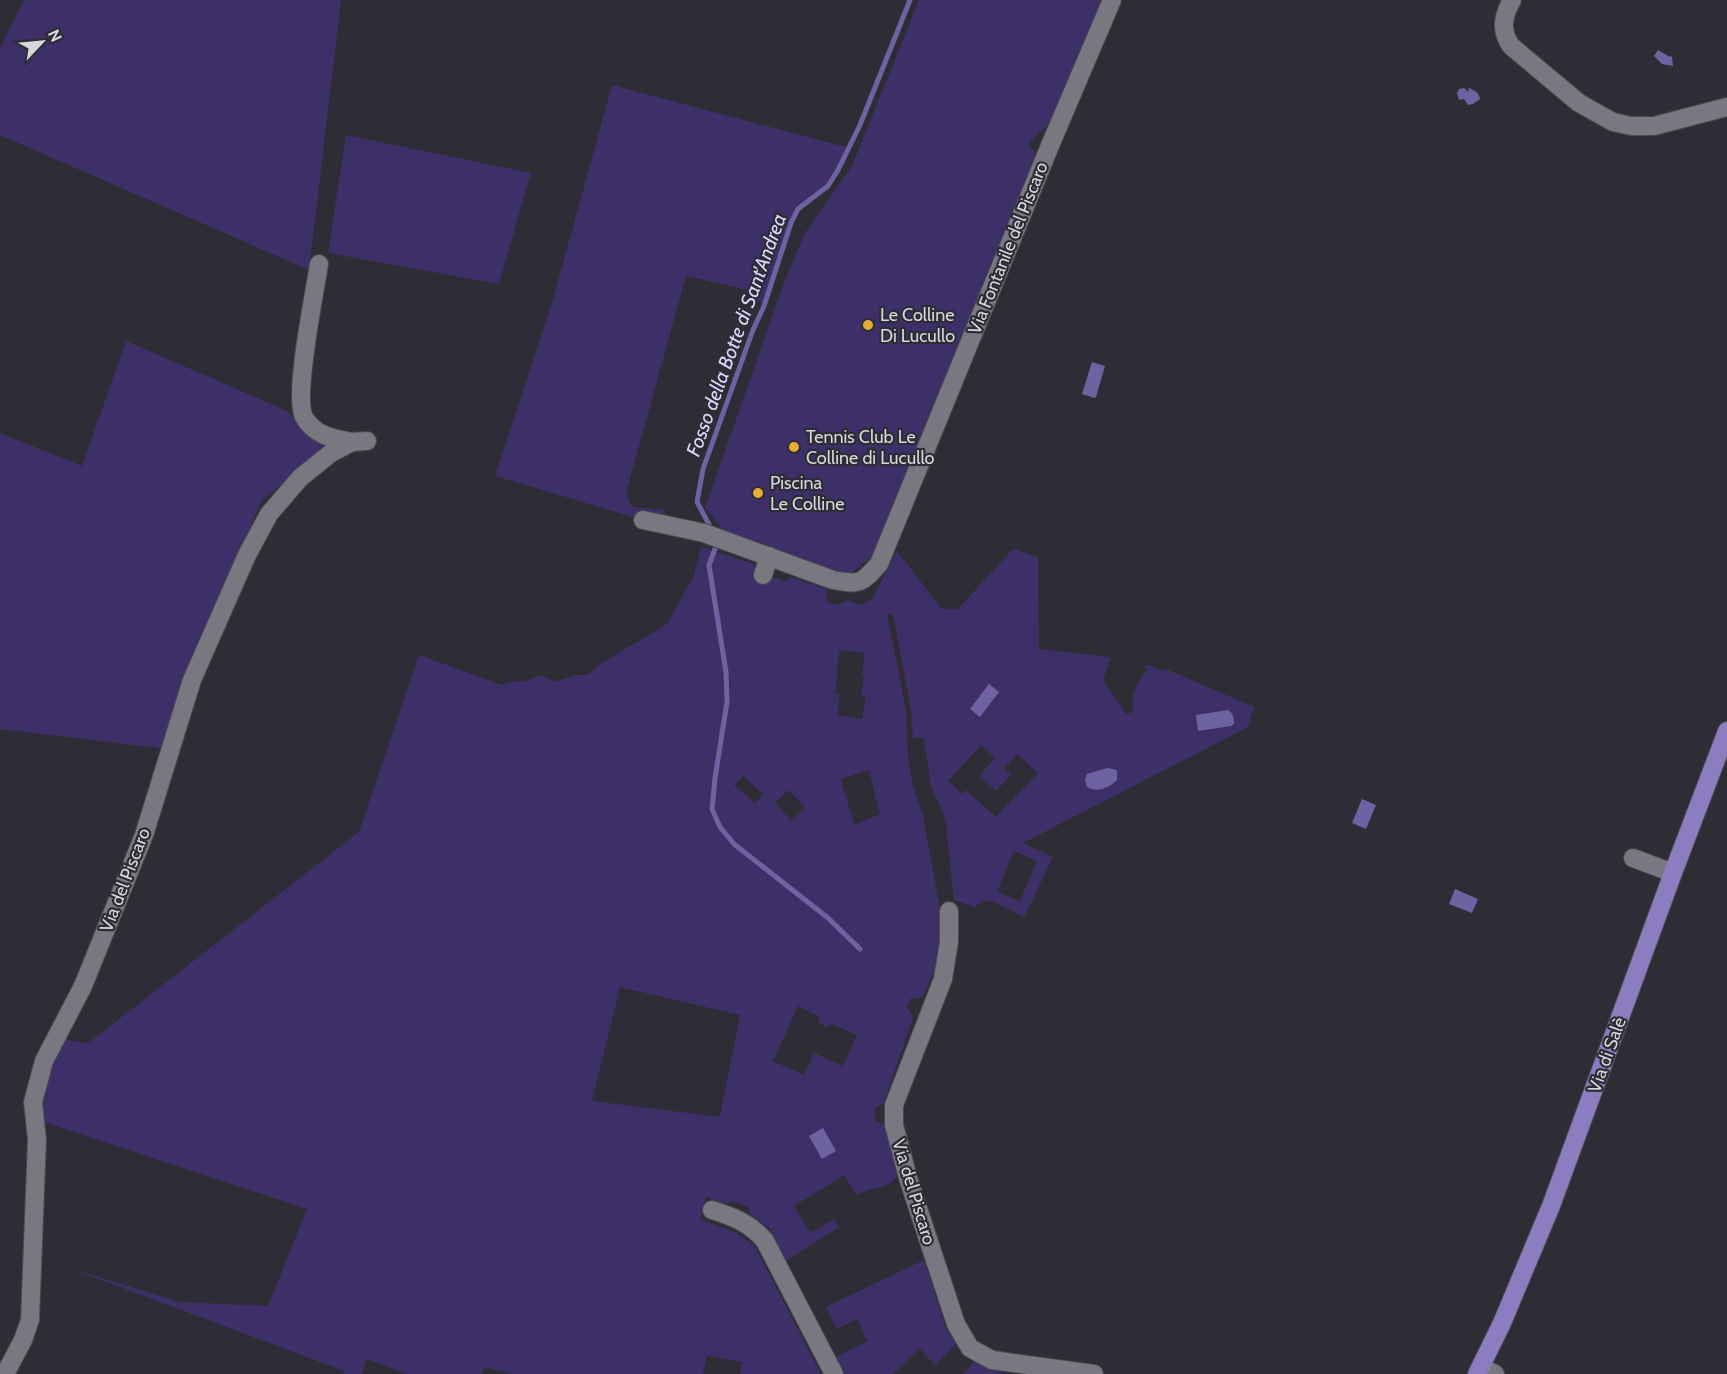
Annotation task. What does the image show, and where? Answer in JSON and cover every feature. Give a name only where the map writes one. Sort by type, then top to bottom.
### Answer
[{"type":"main road","name":"Via di Salè","points":[[1484,1372],[1554,1198],[1727,731]]},
{"type":"street","name":"Via Fontanile del Piscaro","points":[[769,556],[833,580],[855,584],[868,576],[879,564],[1112,0]]},
{"type":"street","points":[[1512,0],[1503,26],[1511,46],[1579,103],[1605,119],[1623,125],[1654,126],[1727,107]]},
{"type":"street","name":"Via del Piscaro","points":[[5,1374],[23,1340],[30,1320],[37,1140],[33,1102],[44,1061],[83,986],[144,835],[192,680],[247,555],[269,514],[300,478],[331,453],[359,442],[330,439],[304,417],[302,409],[301,380],[319,264]]},
{"type":"street","points":[[643,520],[668,518],[769,556],[763,575]]},
{"type":"street","points":[[1633,858],[1673,873]]},
{"type":"street","name":"Via del Piscaro","points":[[949,911],[949,942],[943,979],[894,1105],[894,1125],[909,1181],[956,1324],[970,1348],[992,1360],[1094,1374]]},
{"type":"street","points":[[712,1210],[745,1222],[757,1231],[765,1242],[834,1374]]},
{"type":"shaded area","points":[[24,0],[341,0],[309,270],[0,135],[0,49]]},
{"type":"shaded area","name":"Le Colline Di Lucullo","points":[[919,0],[1102,0],[1053,119],[1028,144],[1038,155],[873,556],[848,575],[766,545],[728,535],[705,508],[785,280],[805,233],[852,166]]},
{"type":"shaded area","points":[[1658,50],[1672,56],[1673,66],[1662,64],[1654,56]]},
{"type":"shaded area","points":[[612,85],[849,148],[828,186],[798,209],[764,304],[746,298],[748,290],[686,276],[626,493],[632,507],[664,510],[672,527],[495,476],[552,303]]},
{"type":"shaded area","points":[[1464,88],[1468,92],[1469,88],[1475,91],[1480,99],[1468,105],[1464,99],[1459,100],[1457,93],[1459,89]]},
{"type":"shaded area","points":[[346,135],[531,173],[499,284],[328,253]]},
{"type":"shaded area","points":[[126,341],[287,411],[311,438],[323,444],[323,451],[261,501],[160,748],[0,729],[0,433],[82,466]]},
{"type":"shaded area","points":[[1092,362],[1105,366],[1094,398],[1082,394]]},
{"type":"shaded area","points":[[701,547],[754,564],[755,572],[786,581],[790,577],[826,589],[827,603],[839,605],[847,600],[860,605],[872,599],[897,551],[941,608],[957,610],[1013,549],[1038,557],[1039,649],[1111,657],[1103,680],[1126,714],[1134,712],[1135,690],[1147,671],[1144,666],[1149,665],[1161,671],[1166,669],[1254,707],[1248,727],[1023,843],[1053,857],[1024,917],[996,903],[983,900],[975,907],[954,900],[946,824],[931,786],[924,738],[913,738],[911,710],[893,614],[887,614],[906,711],[908,758],[913,786],[923,816],[940,909],[939,953],[936,967],[924,994],[920,998],[911,998],[906,1008],[913,1018],[883,1104],[875,1108],[875,1121],[886,1126],[898,1173],[886,1185],[857,1195],[844,1175],[794,1206],[810,1233],[834,1219],[839,1227],[786,1261],[769,1228],[750,1214],[748,1207],[733,1201],[726,1204],[706,1197],[700,1219],[734,1232],[754,1245],[821,1374],[740,1374],[742,1362],[707,1356],[703,1374],[513,1374],[485,1367],[482,1374],[407,1374],[367,1359],[362,1374],[343,1374],[344,1371],[67,1267],[179,1302],[268,1306],[307,1209],[41,1121],[48,1075],[64,1039],[87,1044],[359,832],[419,655],[502,685],[509,682],[526,681],[541,675],[554,682],[576,675],[588,675],[597,666],[667,624],[694,575]],"holes":[[[840,650],[865,653],[861,696],[866,698],[862,719],[837,715],[840,695],[835,693],[838,672],[836,672]],[[981,745],[995,758],[979,776],[996,791],[1011,775],[1004,768],[1017,754],[1038,773],[996,817],[966,790],[962,794],[948,781]],[[869,770],[880,814],[854,825],[841,779]],[[743,776],[763,794],[755,803],[734,785]],[[789,790],[805,808],[791,821],[775,802]],[[1014,851],[1037,861],[1020,901],[997,892]],[[620,987],[740,1015],[720,1117],[592,1101]],[[798,1006],[820,1017],[818,1023],[827,1027],[832,1024],[857,1035],[843,1066],[814,1053],[804,1075],[773,1061]]]},
{"type":"shaded area","points":[[989,684],[999,692],[980,717],[970,709]]},
{"type":"shaded area","points":[[1228,710],[1233,716],[1234,724],[1198,731],[1196,715]]},
{"type":"shaded area","points":[[1107,768],[1117,770],[1117,780],[1103,789],[1095,790],[1087,787],[1085,779],[1087,774]]},
{"type":"shaded area","points":[[1362,799],[1376,805],[1366,829],[1352,823]]},
{"type":"shaded area","points":[[1455,889],[1478,899],[1472,913],[1449,904]]},
{"type":"shaded area","points":[[823,1128],[836,1151],[822,1159],[809,1136]]},
{"type":"shaded area","points":[[924,1260],[946,1328],[956,1344],[935,1365],[919,1348],[893,1374],[845,1374],[836,1357],[868,1341],[857,1319],[837,1329],[826,1307]]},
{"type":"shaded area","points":[[975,1361],[1002,1371],[1001,1374],[963,1374]]},
{"type":"waterway","name":"Fosso della Botte di Sant'Andrea","points":[[712,530],[697,502],[703,469],[753,330],[764,306],[791,223],[798,209],[828,186],[838,170],[860,125],[910,0]]},
{"type":"waterway","name":"Fosso della Botte di Sant'Andrea","points":[[715,549],[709,565],[726,672],[727,702],[712,809],[720,827],[734,844],[828,918],[860,949]]},
{"type":"place","name":"Le Colline Di Lucullo","points":[[868,325]]},
{"type":"place","name":"Tennis Club Le Colline di Lucullo","points":[[794,447]]},
{"type":"place","name":"Piscina Le Colline","points":[[758,493]]}]
